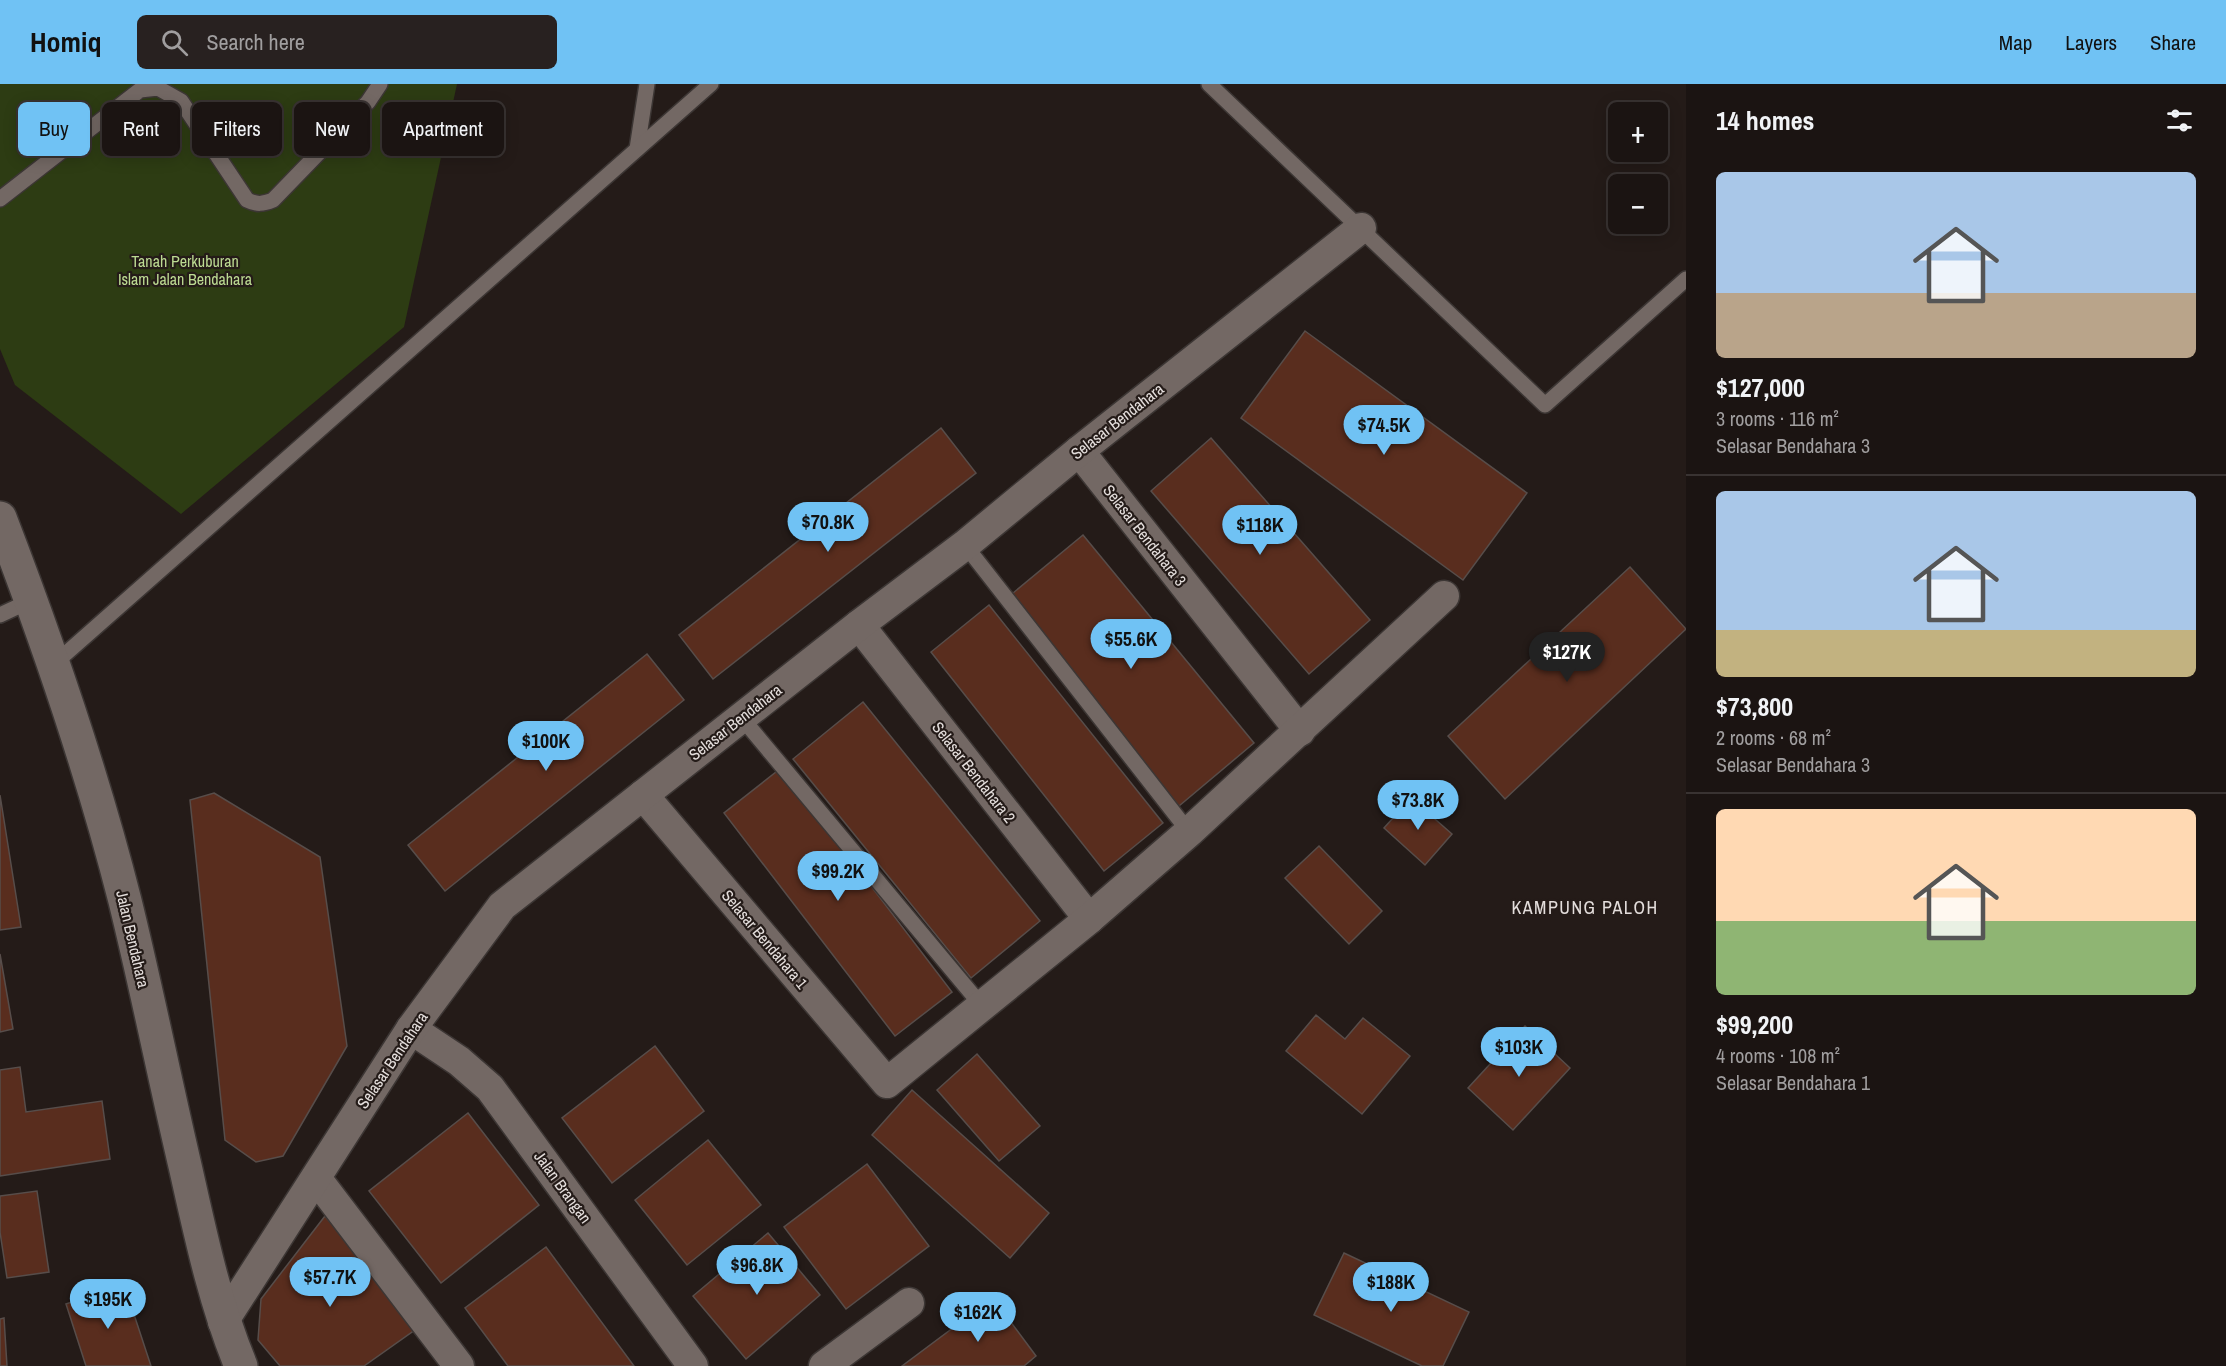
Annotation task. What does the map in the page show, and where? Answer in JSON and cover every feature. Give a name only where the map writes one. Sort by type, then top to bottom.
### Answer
[{"type":"main road","name":"Jalan Bendahara","points":[[0,518],[54,664],[125,901],[203,1248],[223,1322],[241,1366]]},
{"type":"street","name":"Selasar Bendahara","points":[[223,1322],[411,1029],[502,906],[858,625],[964,545],[1361,228]]},
{"type":"street","name":"Selasar Bendahara 3","points":[[1079,451],[1300,731]]},
{"type":"street","points":[[982,1006],[1089,919],[1188,832],[1444,596]]},
{"type":"street","name":"Selasar Bendahara 2","points":[[858,625],[1089,919]]},
{"type":"street","name":"Selasar Bendahara 1","points":[[643,795],[887,1083],[982,1006]]},
{"type":"street","name":"Jalan Brangan","points":[[411,1029],[459,1061],[490,1089],[693,1366]]},
{"type":"street","points":[[316,1178],[459,1366]]},
{"type":"street","points":[[824,1366],[909,1304]]},
{"type":"lane","points":[[0,199],[140,90],[158,88],[181,101],[247,200],[263,204],[273,200],[289,184],[368,102],[380,84]]},
{"type":"lane","points":[[637,149],[647,84]]},
{"type":"lane","points":[[54,664],[711,84]]},
{"type":"lane","points":[[1209,84],[1545,405],[1686,279]]},
{"type":"lane","points":[[964,545],[1188,832]]},
{"type":"lane","points":[[0,615],[32,600]]},
{"type":"lane","points":[[741,717],[982,1006]]},
{"type":"green space","name":"Tanah Perkuburan Islam Jalan Bendahara","points":[[0,84],[457,84],[453,102],[382,102],[382,156],[441,156],[404,327],[181,514],[15,385],[0,349]]},
{"type":"building","points":[[1305,331],[1527,493],[1463,580],[1241,418]]},
{"type":"building","points":[[941,428],[976,473],[713,679],[679,635]]},
{"type":"building","points":[[1211,438],[1370,620],[1309,674],[1151,491]]},
{"type":"building","points":[[1083,535],[1254,743],[1179,806],[1007,598]]},
{"type":"building","points":[[1630,567],[1686,629],[1505,799],[1448,736]]},
{"type":"building","points":[[989,605],[1163,823],[1104,871],[931,652]]},
{"type":"building","points":[[647,654],[684,700],[445,891],[408,845]]},
{"type":"building","points":[[863,702],[1040,921],[971,978],[793,759]]},
{"type":"building","points":[[781,768],[952,992],[895,1036],[724,813]]},
{"type":"building","points":[[214,793],[320,857],[347,1046],[283,1156],[256,1162],[225,1140],[190,800]]},
{"type":"building","points":[[0,795],[21,927],[0,930]]},
{"type":"building","points":[[1411,798],[1452,834],[1425,865],[1384,828]]},
{"type":"building","points":[[1319,846],[1382,911],[1349,944],[1285,878]]},
{"type":"building","points":[[0,954],[13,1029],[0,1032]]},
{"type":"building","points":[[1316,1015],[1345,1039],[1363,1018],[1410,1056],[1362,1114],[1286,1051]]},
{"type":"building","points":[[1525,1026],[1570,1068],[1513,1130],[1468,1088]]},
{"type":"building","points":[[655,1046],[704,1111],[612,1183],[562,1118]]},
{"type":"building","points":[[977,1054],[1040,1126],[999,1161],[937,1090]]},
{"type":"building","points":[[20,1067],[26,1112],[102,1101],[110,1159],[0,1176],[0,1070]]},
{"type":"building","points":[[912,1090],[1049,1213],[1010,1258],[872,1135]]},
{"type":"building","points":[[468,1113],[539,1205],[441,1283],[369,1191]]},
{"type":"building","points":[[708,1140],[761,1205],[687,1265],[635,1200]]},
{"type":"building","points":[[867,1164],[929,1246],[846,1309],[784,1227]]},
{"type":"building","points":[[37,1191],[49,1272],[7,1278],[0,1232],[0,1196]]},
{"type":"building","points":[[325,1216],[419,1327],[364,1366],[280,1366],[258,1340],[261,1299]]},
{"type":"building","points":[[768,1233],[820,1295],[746,1359],[693,1296]]},
{"type":"building","points":[[546,1247],[634,1366],[508,1366],[465,1308]]},
{"type":"building","points":[[1344,1253],[1469,1312],[1443,1366],[1422,1366],[1314,1315]]},
{"type":"building","points":[[124,1284],[151,1366],[86,1366],[66,1304]]},
{"type":"building","points":[[993,1298],[1036,1356],[1024,1366],[902,1366]]},
{"type":"building","points":[[4,1318],[7,1366],[0,1366],[0,1319]]},
{"type":"district","name":"KAMPUNG PALOH","points":[[1585,907]]}]
